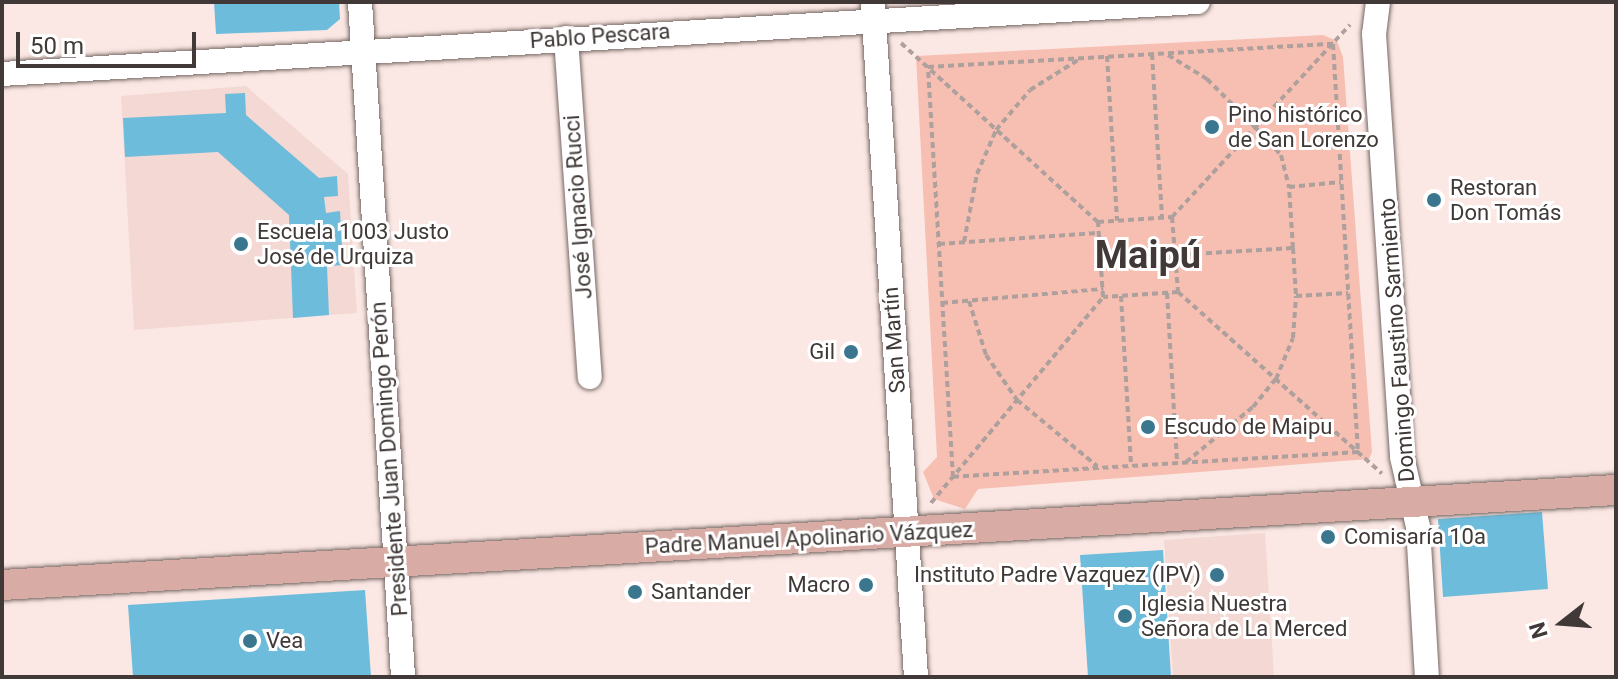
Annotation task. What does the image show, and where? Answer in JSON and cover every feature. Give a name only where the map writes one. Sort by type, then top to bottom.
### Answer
[{"type":"main road","name":"Padre Manuel Apolinario Vázquez","points":[[2,585],[906,533],[1410,499],[1616,490]]},
{"type":"street","name":"Presidente Juan Domingo Perón","points":[[360,2],[403,677]]},
{"type":"street","name":"Pablo Pescara","points":[[2,74],[363,53],[873,10],[1198,2]]},
{"type":"street","name":"Domingo Faustino Sarmiento","points":[[1378,2],[1374,34],[1402,457],[1418,527],[1427,677]]},
{"type":"street","name":"San Martín","points":[[873,10],[916,677]]},
{"type":"street","name":"José Ignacio Rucci","points":[[566,38],[590,377]]},
{"type":"path","points":[[873,10],[928,67],[1098,222],[1172,217]]},
{"type":"path","points":[[1354,21],[1172,217],[1178,292],[1410,499]]},
{"type":"path","points":[[928,67],[1333,44]]},
{"type":"path","points":[[1333,44],[1358,452]]},
{"type":"path","points":[[1166,53],[1207,79],[1281,155],[1289,187],[1296,296],[1293,338],[1276,379],[1253,407],[1186,463]]},
{"type":"path","points":[[1152,54],[1162,217]]},
{"type":"path","points":[[1107,56],[1117,221]]},
{"type":"path","points":[[964,242],[977,174],[996,130],[1030,90],[1080,59]]},
{"type":"path","points":[[928,67],[953,477]]},
{"type":"path","points":[[1289,187],[1341,182]]},
{"type":"path","points":[[906,533],[1103,297],[1098,222]]},
{"type":"path","points":[[939,244],[1098,233]]},
{"type":"path","points":[[1175,255],[1293,248]]},
{"type":"path","points":[[942,303],[1103,289]]},
{"type":"path","points":[[1103,297],[1178,292]]},
{"type":"path","points":[[1167,293],[1177,463]]},
{"type":"path","points":[[1296,296],[1348,293]]},
{"type":"path","points":[[1121,296],[1132,466]]},
{"type":"path","points":[[969,301],[986,355],[1017,400],[1099,468]]},
{"type":"path","points":[[953,477],[1358,452]]},
{"type":"shaded area","points":[[1323,35],[1337,41],[1343,57],[1372,452],[1369,459],[978,489],[965,509],[934,499],[923,472],[937,457],[916,56]]},
{"type":"shaded area","name":"Escuela 1003 Justo José de Urquiza","points":[[246,86],[348,174],[357,313],[134,330],[121,96]]},
{"type":"shaded area","name":"Instituto Padre Vazquez (IPV)","points":[[1265,533],[1274,677],[1173,677],[1164,540]]},
{"type":"building","points":[[214,2],[339,2],[340,19],[327,30],[216,34]]},
{"type":"building","points":[[245,93],[246,115],[319,178],[337,176],[338,196],[324,197],[326,213],[340,211],[343,265],[327,266],[329,315],[293,318],[289,215],[218,152],[125,157],[123,118],[226,113],[225,94]]},
{"type":"building","points":[[1542,512],[1548,589],[1443,597],[1438,519]]},
{"type":"building","name":"Iglesia Nuestra Señora de La Merced","points":[[1163,550],[1171,677],[1088,677],[1080,555]]},
{"type":"building","name":"Vea","points":[[365,590],[371,677],[133,677],[128,605]]},
{"type":"place","name":"Pino histórico de San Lorenzo","points":[[1212,127]]},
{"type":"place","name":"Restoran Don Tomás","points":[[1434,200]]},
{"type":"place","name":"Escuela 1003 Justo José de Urquiza","points":[[241,244]]},
{"type":"place","name":"Gil","points":[[851,352]]},
{"type":"place","name":"Escudo de Maipu","points":[[1148,427]]},
{"type":"place","name":"Comisaría 10a","points":[[1328,537]]},
{"type":"place","name":"Instituto Padre Vazquez (IPV)","points":[[1217,575]]},
{"type":"place","name":"Macro","points":[[866,585]]},
{"type":"place","name":"Santander","points":[[635,592]]},
{"type":"place","name":"Iglesia Nuestra Señora de La Merced","points":[[1125,616]]},
{"type":"place","name":"Vea","points":[[250,641]]},
{"type":"district","name":"Maipú","points":[[1148,256]]}]
